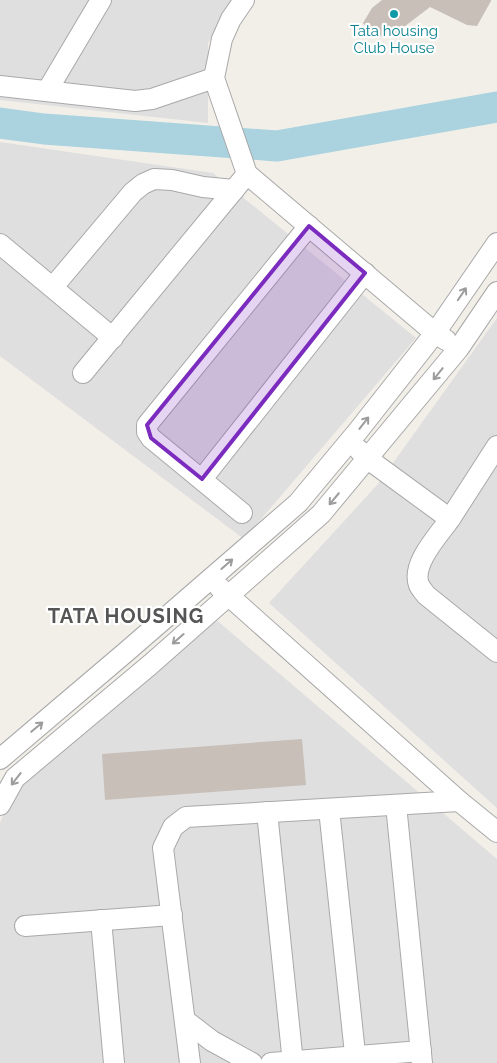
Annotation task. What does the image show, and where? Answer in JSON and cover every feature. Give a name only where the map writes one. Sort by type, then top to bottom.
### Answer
[{"type":"street","points":[[47,91],[101,0]]},
{"type":"street","points":[[244,0],[222,39],[214,78],[244,169],[365,274],[436,333],[459,348]]},
{"type":"street","points":[[0,86],[135,101],[152,99],[214,78]]},
{"type":"street","points":[[83,373],[234,190],[244,169]]},
{"type":"street","points":[[52,288],[133,192],[143,184],[154,179],[172,180],[203,187],[234,190]]},
{"type":"street","points":[[242,513],[151,438],[147,432],[147,425],[309,226]]},
{"type":"street","points":[[0,759],[298,503],[436,333],[497,243]]},
{"type":"street","points":[[0,244],[113,338]]},
{"type":"street","points":[[202,479],[365,274]]},
{"type":"street","points":[[0,805],[15,778],[322,514],[459,348],[497,292]]},
{"type":"street","points":[[350,441],[368,459],[450,519]]},
{"type":"street","points":[[497,446],[422,559],[418,573],[419,585],[426,595],[497,652]]},
{"type":"street","points":[[210,579],[459,802],[497,832]]},
{"type":"street","points":[[190,1063],[163,848],[173,827],[186,817],[459,802]]},
{"type":"street","points":[[270,1063],[421,1057],[396,805]]},
{"type":"street","points":[[329,809],[356,1060]]},
{"type":"street","points":[[267,812],[293,1062]]},
{"type":"street","points":[[25,926],[172,915]]},
{"type":"street","points":[[101,920],[114,1063]]},
{"type":"street","points":[[186,1021],[212,1041],[252,1063]]},
{"type":"highlighted area","points":[[309,226],[365,273],[202,479],[151,438],[147,425]]},
{"type":"shaded area","points":[[0,0],[235,0],[208,43],[208,123],[0,100]]},
{"type":"shaded area","points":[[0,142],[213,173],[416,338],[244,539],[0,356]]},
{"type":"shaded area","points":[[497,318],[497,808],[269,603],[378,484]]},
{"type":"shaded area","points":[[214,618],[497,859],[497,1063],[0,1063],[0,823],[13,790]]},
{"type":"building","name":"Tata housing Club House","points":[[382,0],[491,1],[477,26],[467,25],[430,7],[396,33],[375,38],[363,23],[372,8]]},
{"type":"building","points":[[302,739],[306,785],[105,800],[102,754]]},
{"type":"waterway","points":[[0,123],[44,129],[277,146],[497,107]]},
{"type":"place","name":"Tata housing Club House","points":[[394,14]]},
{"type":"district","name":"TATA HOUSING","points":[[126,616]]}]
